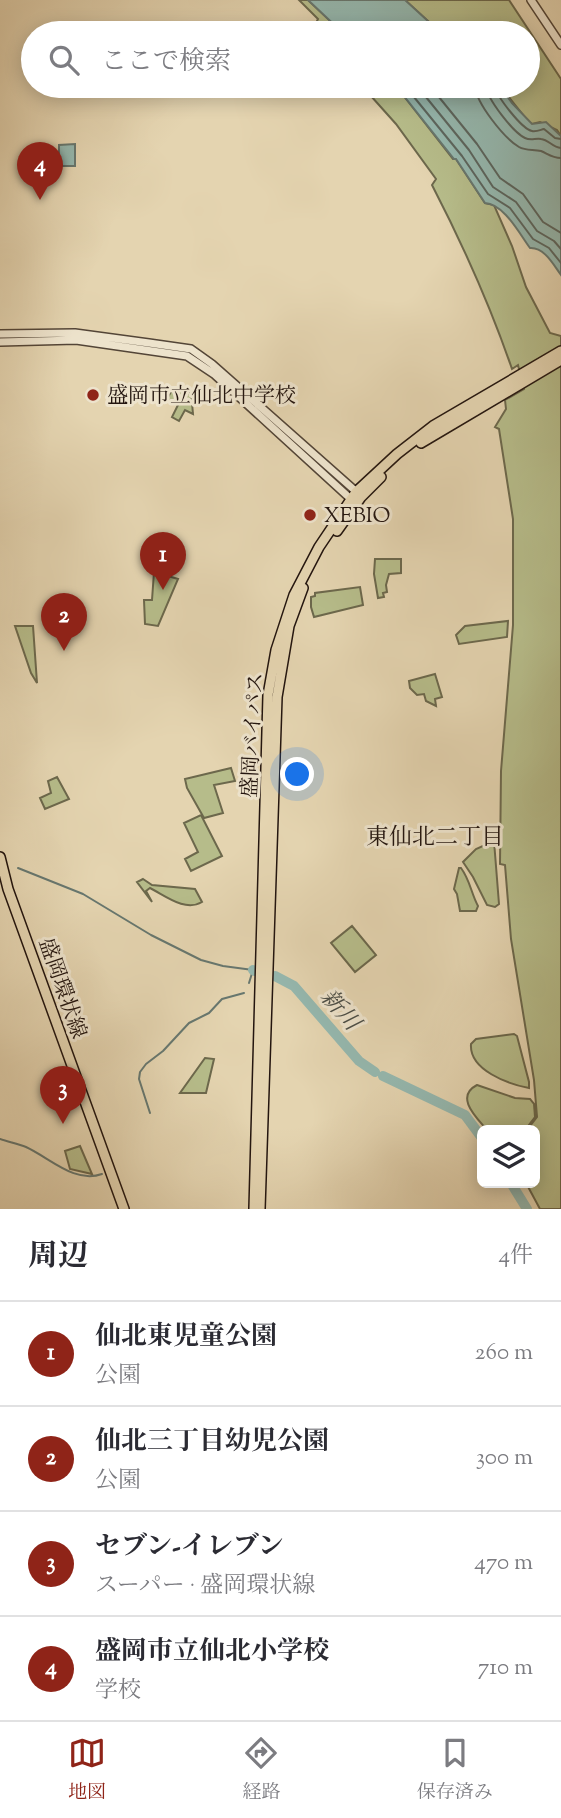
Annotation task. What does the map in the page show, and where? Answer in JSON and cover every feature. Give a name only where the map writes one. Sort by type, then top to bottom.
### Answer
[{"type":"main road","name":"盛岡バイパス","points":[[502,390],[561,351]]},
{"type":"main road","name":"盛岡バイパス","points":[[254,1209],[268,695],[276,650],[294,595],[319,547],[356,498],[397,454],[433,426],[561,360]]},
{"type":"main road","name":"盛岡バイパス","points":[[260,1209],[276,696],[289,626],[303,587],[356,498]]},
{"type":"main road","name":"盛岡環状線","points":[[0,857],[8,888],[124,1209]]},
{"type":"street","points":[[531,0],[561,45]]},
{"type":"street","points":[[0,334],[75,333],[191,349],[212,363],[356,498]]},
{"type":"street","points":[[0,342],[76,340],[187,356],[214,374],[356,498]]},
{"type":"green space","points":[[299,0],[308,0],[330,21],[317,21]]},
{"type":"green space","points":[[405,0],[509,0],[523,21],[428,21]]},
{"type":"green space","points":[[540,47],[561,79],[561,136],[557,130],[540,122],[532,124],[510,98],[540,98]]},
{"type":"green space","points":[[373,98],[405,98],[453,159],[456,159],[485,203],[494,205],[526,287],[550,333],[561,336],[561,1209],[540,1209],[529,1188],[540,1188],[540,1125],[531,1125],[537,1117],[534,1080],[511,939],[505,865],[500,864],[501,771],[513,625],[513,519],[499,429],[495,427],[506,409],[505,400],[524,389],[518,365],[512,369],[475,276],[432,185],[436,179],[396,124]]},
{"type":"green space","points":[[173,388],[191,392],[193,414],[185,410],[179,421],[172,417],[178,405],[167,399]]},
{"type":"green space","points":[[375,559],[401,559],[401,573],[389,574],[387,592],[383,593],[384,597],[378,598],[374,574]]},
{"type":"green space","points":[[154,572],[178,579],[158,626],[145,624],[144,600],[152,600]]},
{"type":"green space","points":[[360,587],[363,605],[314,617],[311,597],[315,596],[315,593]]},
{"type":"green space","points":[[508,621],[507,637],[459,644],[456,635],[465,626]]},
{"type":"green space","points":[[15,626],[33,626],[37,683],[31,673]]},
{"type":"green space","points":[[435,674],[442,697],[435,699],[436,706],[426,701],[424,694],[417,695],[410,688],[409,681]]},
{"type":"green space","points":[[231,768],[235,781],[214,785],[223,813],[204,818],[187,788],[185,779]]},
{"type":"green space","points":[[57,777],[69,799],[45,809],[40,798],[51,793],[48,781]]},
{"type":"green space","points":[[201,815],[222,856],[191,871],[185,859],[198,852],[184,823]]},
{"type":"green space","points":[[494,841],[499,904],[495,907],[487,905],[463,862],[476,849]]},
{"type":"green space","points":[[459,868],[478,906],[476,911],[460,911],[454,889]]},
{"type":"green space","points":[[143,879],[152,885],[195,889],[202,902],[196,905],[182,904],[150,888],[146,891],[152,902],[137,882]]},
{"type":"green space","points":[[352,926],[376,955],[355,972],[331,943]]},
{"type":"green space","points":[[514,1034],[517,1036],[529,1088],[491,1074],[476,1061],[472,1053],[471,1044],[476,1039]]},
{"type":"green space","points":[[205,1058],[214,1059],[206,1093],[180,1093]]},
{"type":"green space","points":[[477,1085],[515,1098],[530,1099],[534,1104],[535,1117],[529,1125],[483,1125],[467,1101],[470,1090]]},
{"type":"green space","points":[[80,1146],[92,1174],[70,1169],[65,1151]]},
{"type":"water","points":[[308,0],[405,0],[428,21],[330,21]]},
{"type":"water","points":[[406,98],[508,98],[532,124],[546,122],[561,136],[561,275],[544,253],[530,248],[499,208],[485,203]]},
{"type":"water","points":[[75,144],[75,166],[59,166],[59,145]]},
{"type":"waterway","points":[[18,868],[83,894],[151,935],[201,960],[253,970],[249,983]]},
{"type":"waterway","name":"新川","points":[[275,976],[294,986],[359,1061],[375,1072]]},
{"type":"waterway","points":[[150,1113],[139,1079],[146,1064],[163,1051],[189,1023],[209,1013],[222,999],[244,993]]},
{"type":"waterway","name":"新川","points":[[383,1076],[465,1115],[477,1131]]},
{"type":"waterway","points":[[0,1139],[26,1147],[72,1173],[82,1176],[102,1174]]},
{"type":"waterway","name":"新川","points":[[514,1188],[527,1209]]},
{"type":"place","name":"盛岡市立仙北小学校","points":[[40,200]]},
{"type":"place","name":"盛岡市立仙北中学校","points":[[93,395]]},
{"type":"place","name":"XEBIO","points":[[310,515]]},
{"type":"place","name":"仙北東児童公園","points":[[163,590]]},
{"type":"place","name":"仙北三丁目幼児公園","points":[[64,651]]},
{"type":"place","name":"セブン-イレブン","points":[[63,1124]]},
{"type":"district","name":"東仙北二丁目","points":[[435,836]]}]
